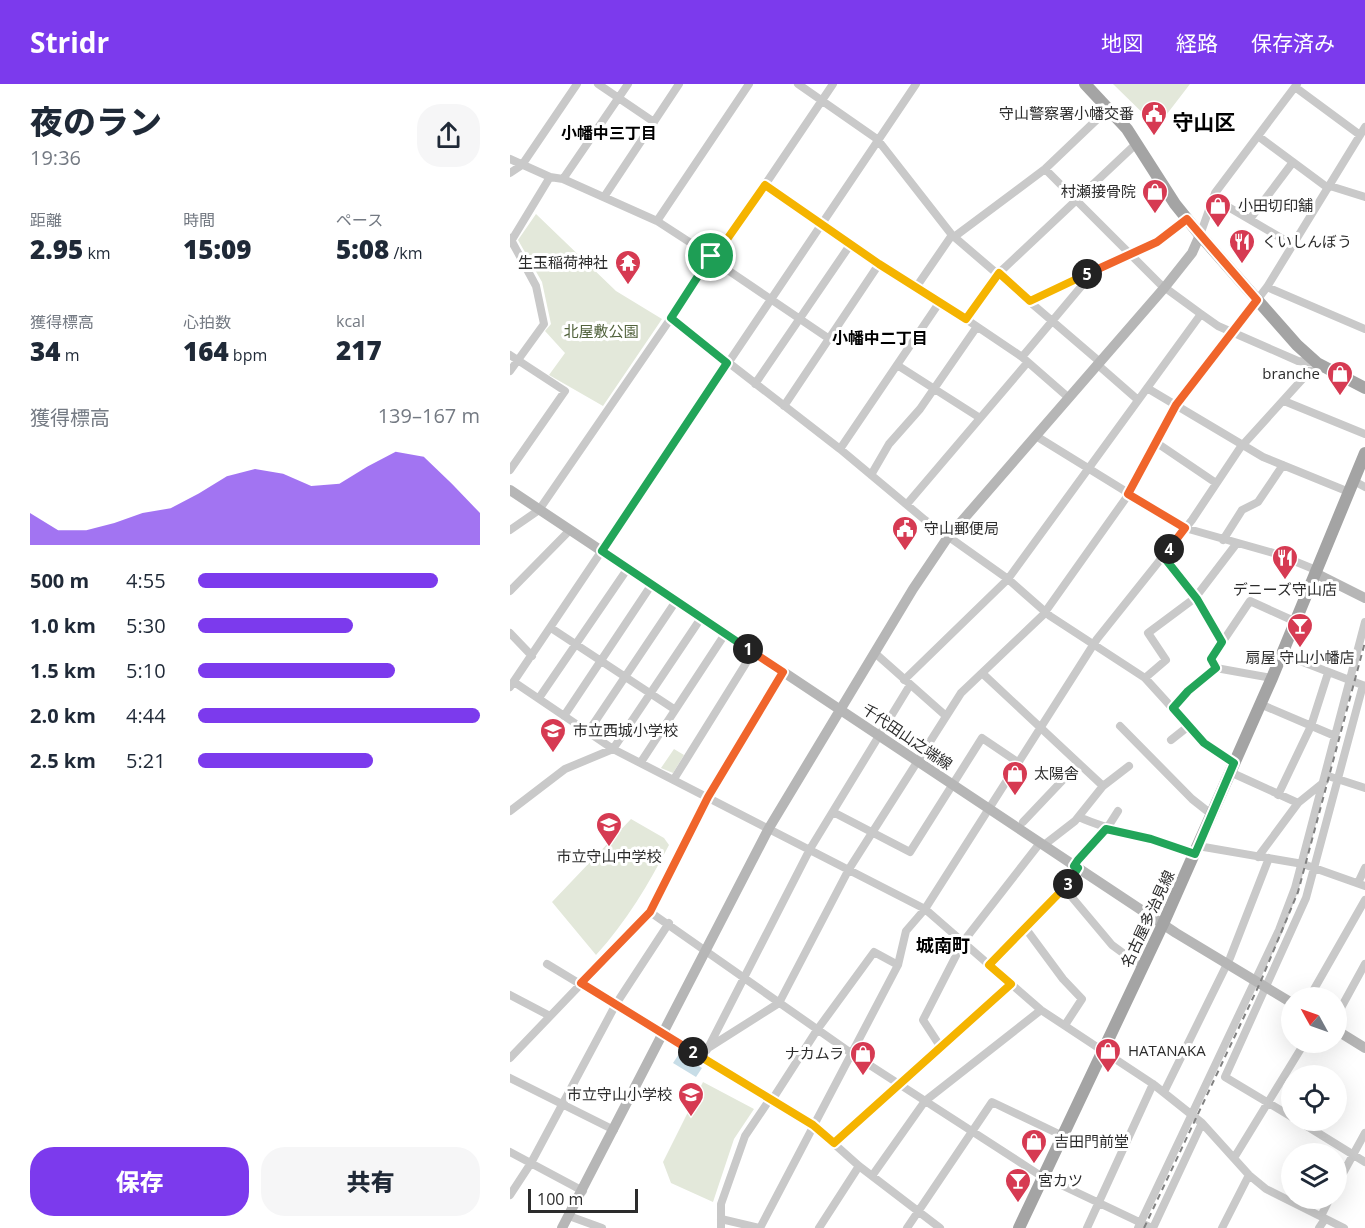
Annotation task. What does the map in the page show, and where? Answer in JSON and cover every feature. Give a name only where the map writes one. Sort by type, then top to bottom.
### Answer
[{"type":"main road","points":[[1085,84],[1109,108],[1137,143],[1187,219],[1257,300],[1317,363],[1365,388]]},
{"type":"main road","name":"名古屋多治見線","points":[[1019,1228],[1163,924],[1272,678],[1315,572],[1356,487],[1365,453]]},
{"type":"street","points":[[510,173],[522,165],[577,84]]},
{"type":"street","points":[[598,84],[654,122]]},
{"type":"street","points":[[563,179],[628,84]]},
{"type":"street","points":[[604,197],[679,84]]},
{"type":"street","points":[[657,221],[750,84]]},
{"type":"street","points":[[798,84],[877,139],[953,236],[999,273],[1138,400]]},
{"type":"street","points":[[510,530],[539,510],[671,318],[710,257],[723,245],[833,84]]},
{"type":"street","points":[[916,84],[820,223],[551,628],[513,681],[613,749],[925,909],[1041,1010],[1153,1084],[1202,1123],[1249,1175],[1266,1189],[1344,1228]]},
{"type":"street","points":[[562,1228],[769,828],[876,654],[913,589],[948,537],[1192,253],[1213,198],[1296,85],[1360,135]]},
{"type":"street","points":[[917,286],[953,236],[1045,169],[1109,108]]},
{"type":"street","points":[[697,1055],[780,1003],[849,869],[961,693],[1045,612],[1128,494],[1176,405],[1267,287],[1365,126]]},
{"type":"street","points":[[1258,136],[1329,187],[1365,197]]},
{"type":"street","points":[[966,319],[999,273],[1137,143]]},
{"type":"street","points":[[510,159],[550,177],[563,179],[657,221],[828,338]]},
{"type":"street","points":[[1250,219],[1293,162]]},
{"type":"street","points":[[1045,169],[1165,287],[1201,314],[1232,332],[1298,361],[1317,363]]},
{"type":"street","points":[[510,371],[514,357],[544,324],[536,286],[511,240],[550,177]]},
{"type":"street","points":[[765,185],[879,264],[966,319],[1024,360],[1069,398]]},
{"type":"street","points":[[1213,198],[1293,245]]},
{"type":"street","points":[[1030,301],[1157,242],[1187,219]]},
{"type":"street","points":[[755,384],[850,244]]},
{"type":"street","points":[[784,406],[879,264]]},
{"type":"street","points":[[907,504],[980,418],[1095,270]]},
{"type":"street","points":[[1267,287],[1365,329]]},
{"type":"street","points":[[840,449],[939,303]]},
{"type":"street","points":[[707,1050],[810,849],[879,736],[907,682],[1008,579],[1201,314]]},
{"type":"street","points":[[671,318],[840,449],[948,537],[1008,579],[1045,612],[1145,678],[1211,749],[1232,767],[1278,795],[1298,803]]},
{"type":"street","points":[[871,475],[890,444],[935,387],[976,328]]},
{"type":"street","points":[[510,470],[565,391],[514,357]]},
{"type":"street","points":[[721,1219],[760,1228],[897,965],[906,931],[925,909],[1094,645],[1185,528],[1242,446],[1317,363]]},
{"type":"street","points":[[897,365],[935,387],[980,418]]},
{"type":"street","points":[[1147,388],[1242,446],[1283,465],[1356,487]]},
{"type":"street","points":[[1284,401],[1365,434]]},
{"type":"street","points":[[1036,436],[1185,528],[1278,554],[1365,598]]},
{"type":"street","points":[[1157,442],[1216,483]]},
{"type":"street","points":[[1223,540],[1242,510],[1258,502],[1283,465]]},
{"type":"street","name":"千代田山之端線","points":[[510,490],[1076,867],[1163,924],[1281,996]]},
{"type":"street","points":[[510,591],[570,530]]},
{"type":"street","points":[[1145,678],[1166,660],[1148,633],[1195,598],[1237,543]]},
{"type":"street","points":[[1163,556],[1195,598],[1222,642]]},
{"type":"street","points":[[539,698],[628,568]]},
{"type":"street","points":[[564,716],[652,584]]},
{"type":"street","points":[[588,732],[676,601]]},
{"type":"street","points":[[1216,668],[1211,659],[1250,601],[1294,621]]},
{"type":"street","points":[[510,811],[565,769],[613,749],[701,618]]},
{"type":"street","points":[[1139,1225],[1279,930],[1303,864],[1365,622]]},
{"type":"street","points":[[551,628],[674,709]]},
{"type":"street","points":[[510,633],[532,656]]},
{"type":"street","points":[[641,762],[725,634]]},
{"type":"street","points":[[674,779],[753,652]]},
{"type":"street","points":[[876,654],[946,716]]},
{"type":"street","points":[[1281,1111],[1225,1077],[1306,898],[1364,686],[1282,654]]},
{"type":"street","points":[[1173,708],[1188,691],[1216,668],[1272,678]]},
{"type":"street","points":[[510,1058],[650,912],[708,797],[783,672]]},
{"type":"street","points":[[982,673],[1103,786]]},
{"type":"street","points":[[1278,795],[1311,726],[1329,673]]},
{"type":"street","points":[[1260,704],[1335,736]]},
{"type":"street","points":[[1171,740],[1190,725]]},
{"type":"street","points":[[1120,726],[1211,814]]},
{"type":"street","points":[[833,812],[910,852],[982,738],[1019,763]]},
{"type":"street","points":[[1023,822],[1078,764]]},
{"type":"street","points":[[940,1046],[923,1020],[963,942],[1042,844],[1079,817],[1103,786],[1129,766]]},
{"type":"street","points":[[1258,857],[1298,803],[1324,778],[1339,778],[1365,788]]},
{"type":"street","points":[[989,965],[1065,889],[1076,867],[1118,811]]},
{"type":"street","points":[[1079,817],[1106,829],[1196,850],[1269,858],[1316,867],[1361,885],[1365,868]]},
{"type":"street","points":[[1164,1092],[1226,963],[1269,858]]},
{"type":"street","points":[[1065,889],[1112,945],[1142,967]]},
{"type":"street","points":[[1315,987],[1365,900]]},
{"type":"street","points":[[650,912],[669,923],[743,979],[817,1030],[971,1131],[1043,1176],[1139,1225],[1153,1228],[1202,1123]]},
{"type":"street","points":[[510,1195],[531,1163],[616,1004],[669,923]]},
{"type":"street","points":[[1026,928],[1082,999],[1065,1024]]},
{"type":"street","points":[[720,1228],[721,1204],[745,1136],[817,1030],[874,952],[897,965]]},
{"type":"street","points":[[547,963],[813,1125],[859,1166],[940,1228]]},
{"type":"street","points":[[1347,997],[1365,964]]},
{"type":"street","points":[[834,1143],[1011,984]]},
{"type":"street","points":[[510,995],[550,1016]]},
{"type":"street","points":[[872,1176],[925,1101],[1041,1010]]},
{"type":"street","points":[[1347,1037],[1365,1048]]},
{"type":"street","points":[[1234,1158],[1298,1053]]},
{"type":"street","points":[[510,1078],[614,1130]]},
{"type":"street","points":[[1086,1228],[1153,1084]]},
{"type":"street","points":[[907,1228],[992,1102],[1063,1136]]},
{"type":"street","points":[[1315,1131],[1365,1162]]},
{"type":"street","points":[[1347,1166],[1365,1133]]},
{"type":"street","points":[[510,1152],[583,1191]]},
{"type":"street","points":[[819,1228],[859,1166]]},
{"type":"street","points":[[1222,1228],[1249,1175]]},
{"type":"street","points":[[1319,1228],[1326,1209]]},
{"type":"street","points":[[569,1216],[602,1228]]},
{"type":"green space","points":[[1113,84],[1190,84],[1157,127]]},
{"type":"green space","name":"北屋敷公園","points":[[536,214],[616,291],[662,319],[603,406],[549,375],[565,353],[545,331],[551,324],[542,282],[518,240]]},
{"type":"green space","points":[[674,749],[684,755],[673,773],[661,768]]},
{"type":"green space","points":[[631,819],[664,838],[669,845],[636,902],[618,929],[596,955],[552,902]]},
{"type":"green space","points":[[703,1082],[754,1109],[734,1139],[713,1202],[671,1183],[663,1162]]},
{"type":"water","points":[[679,1054],[702,1068],[696,1077],[673,1063]]},
{"type":"railway","points":[[1144,1228],[1260,983],[1298,892],[1365,642]]},
{"type":"place","name":"守山警察署小幡交番","points":[[1154,137]]},
{"type":"place","name":"村瀬接骨院","points":[[1155,215]]},
{"type":"place","name":"小田切印舗","points":[[1218,229]]},
{"type":"place","name":"くいしんぼう","points":[[1242,265]]},
{"type":"place","name":"生玉稲荷神社","points":[[628,286]]},
{"type":"place","name":"branche","points":[[1340,397]]},
{"type":"place","name":"守山郵便局","points":[[905,552]]},
{"type":"place","name":"デニーズ守山店","points":[[1285,581]]},
{"type":"place","name":"扇屋 守山小幡店","points":[[1300,649]]},
{"type":"place","name":"市立西城小学校","points":[[553,754]]},
{"type":"place","name":"太陽舎","points":[[1015,797]]},
{"type":"place","name":"市立守山中学校","points":[[609,848]]},
{"type":"place","name":"HATANAKA","points":[[1108,1074]]},
{"type":"place","name":"ナカムラ","points":[[863,1077]]},
{"type":"place","name":"市立守山小学校","points":[[691,1118]]},
{"type":"place","name":"吉田門前堂","points":[[1034,1165]]},
{"type":"place","name":"宮カツ","points":[[1018,1204]]},
{"type":"district","name":"守山区","points":[[1204,123]]},
{"type":"district","name":"小幡中三丁目","points":[[609,133]]},
{"type":"district","name":"小幡中二丁目","points":[[880,338]]},
{"type":"district","name":"城南町","points":[[943,946]]},
{"type":"route","points":[[765,185],[879,264],[966,319],[999,273],[1030,301],[1157,242],[1187,219],[1257,300],[1176,405],[1128,494],[1185,528],[1163,556],[1197,599],[1222,642],[1211,659],[1216,668],[1188,691],[1173,708],[1204,743],[1234,763],[1195,854],[1151,839],[1106,829],[1078,860],[1074,866],[1078,868],[1065,889],[989,965],[1011,984],[834,1143],[818,1128],[581,983],[650,912],[708,797],[783,672],[602,551],[629,508],[705,400],[710,388],[727,363],[671,318],[711,256],[723,245],[765,185]]}]
